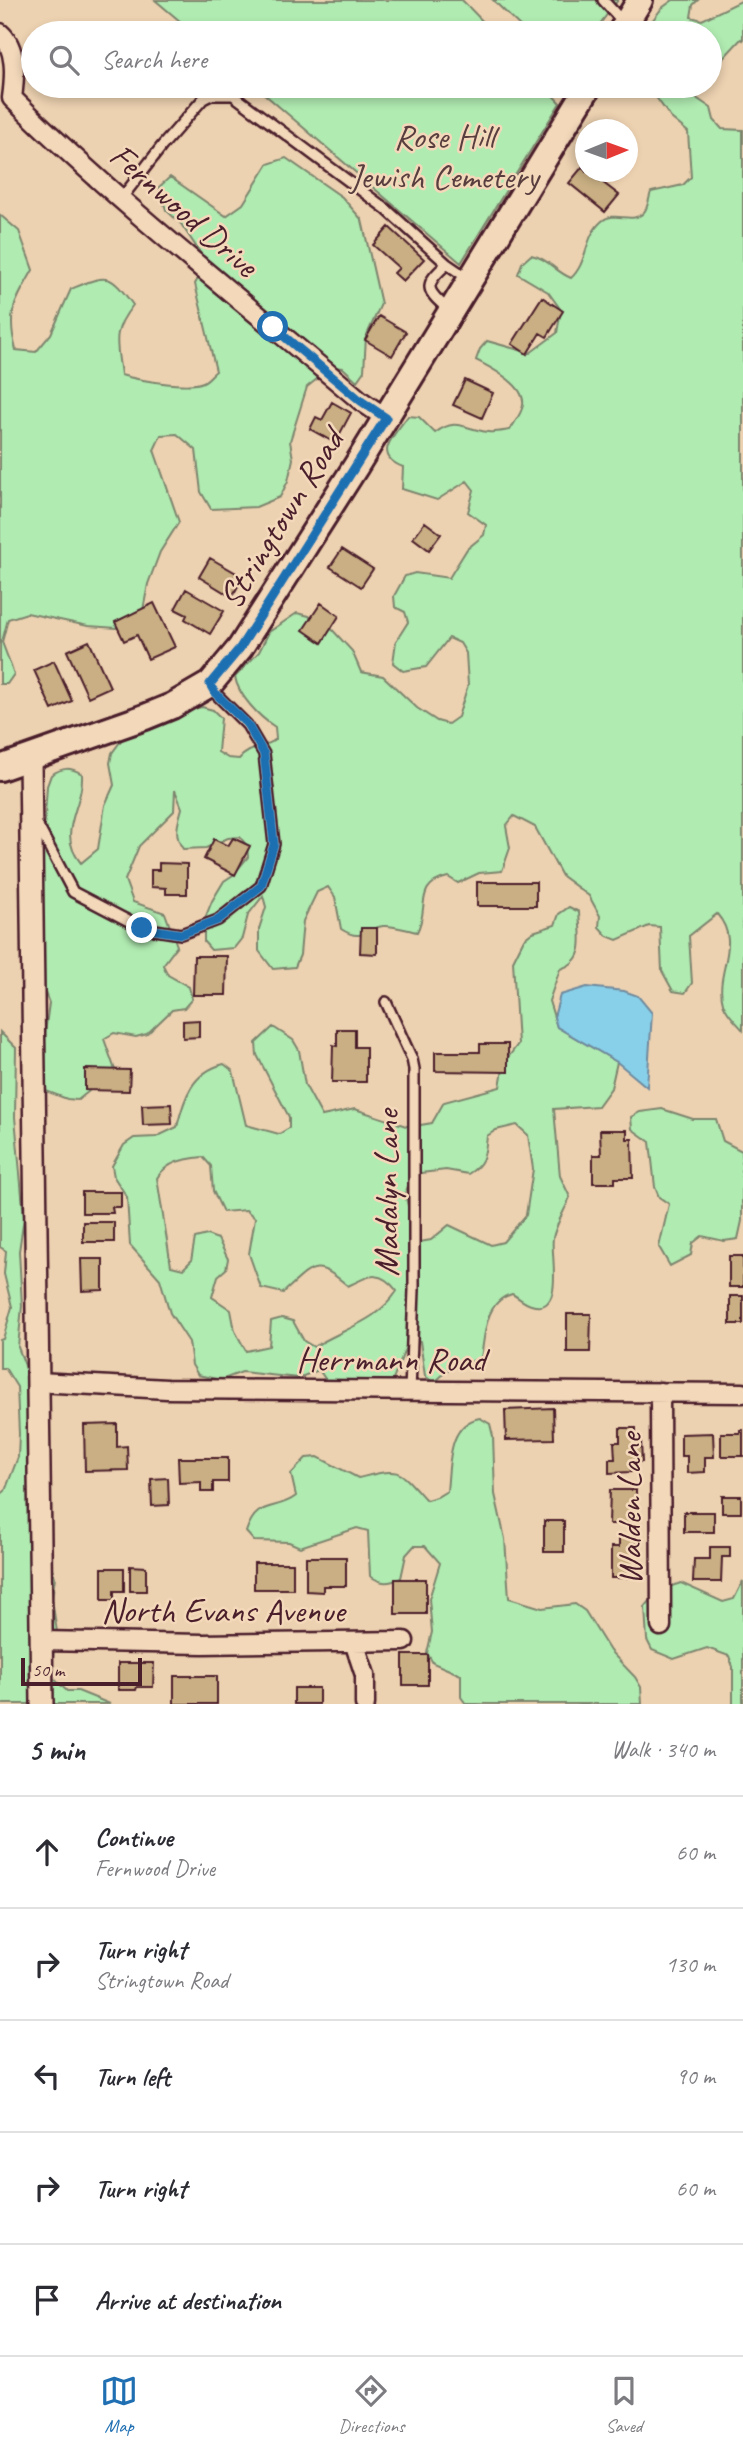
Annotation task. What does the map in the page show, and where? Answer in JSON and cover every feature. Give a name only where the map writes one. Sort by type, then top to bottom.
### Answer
[{"type":"main road","points":[[628,21],[640,0]]},
{"type":"main road","name":"Stringtown Road","points":[[0,768],[145,718],[210,684],[240,648],[386,418],[582,98]]},
{"type":"street","name":"Fernwood Drive","points":[[0,33],[7,39],[12,52],[14,81],[6,100],[361,401],[386,418]]},
{"type":"street","points":[[30,758],[42,1704]]},
{"type":"street","name":"Herrmann Road","points":[[38,1382],[167,1389],[743,1393]]},
{"type":"street","name":"Walden Lane","points":[[660,1392],[661,1626]]},
{"type":"street","name":"North Evans Avenue","points":[[41,1641],[190,1644],[404,1641]]},
{"type":"street","points":[[354,1642],[365,1675],[365,1704]]},
{"type":"lane","points":[[603,0],[617,21]]},
{"type":"lane","points":[[121,199],[162,146],[206,98]]},
{"type":"lane","points":[[237,98],[386,209],[447,264],[470,279]]},
{"type":"lane","points":[[447,264],[434,276],[430,289],[432,296],[450,311]]},
{"type":"lane","points":[[30,811],[73,892],[142,928],[181,934],[218,920],[261,886],[274,844],[264,754],[247,724],[215,693],[210,684]]},
{"type":"lane","name":"Madalyn Lane","points":[[386,1002],[414,1069],[414,1290],[410,1391]]},
{"type":"green space","name":"Rose Hill Jewish Cemetery","points":[[155,0],[462,0],[482,21],[180,21]]},
{"type":"green space","points":[[493,0],[618,0],[602,21],[515,21]]},
{"type":"green space","points":[[673,0],[698,0],[693,5],[691,17],[702,20],[743,0],[743,40],[722,60],[722,21],[652,21],[662,8]]},
{"type":"green space","name":"Rose Hill Jewish Cemetery","points":[[269,98],[555,98],[560,103],[461,263]]},
{"type":"green space","points":[[657,98],[696,98],[711,108],[714,120],[722,129],[743,130],[743,1030],[723,1003],[721,992],[728,936],[717,914],[689,936],[692,983],[685,993],[673,991],[662,971],[660,927],[649,926],[617,940],[607,936],[599,927],[600,916],[589,896],[562,876],[535,827],[514,816],[506,826],[510,848],[502,871],[479,873],[458,883],[448,877],[430,886],[424,898],[421,923],[417,932],[387,926],[359,935],[348,933],[341,929],[335,897],[328,887],[317,892],[303,921],[300,955],[295,967],[273,969],[259,951],[259,929],[266,907],[263,896],[248,915],[242,938],[234,948],[211,950],[204,942],[204,921],[224,881],[233,875],[248,857],[247,846],[240,837],[228,838],[206,848],[183,849],[177,834],[182,808],[175,790],[174,811],[139,846],[125,880],[133,902],[165,913],[177,946],[163,965],[168,975],[189,987],[192,999],[184,1008],[172,1010],[147,1034],[136,1037],[114,1033],[104,1039],[115,1070],[78,1100],[46,1091],[43,1048],[49,1003],[41,982],[35,862],[44,830],[47,786],[51,775],[66,769],[82,774],[70,830],[70,841],[81,863],[98,849],[105,805],[114,785],[110,763],[112,753],[128,731],[158,717],[202,707],[213,710],[221,718],[218,752],[228,758],[239,759],[276,739],[275,727],[250,705],[240,691],[235,677],[259,652],[269,632],[297,613],[309,616],[317,625],[328,625],[352,651],[361,672],[383,676],[417,708],[437,721],[448,724],[458,717],[468,685],[466,653],[460,643],[449,638],[426,667],[403,671],[393,663],[396,641],[408,622],[405,612],[395,607],[394,596],[405,576],[415,573],[449,578],[467,549],[484,535],[486,525],[468,512],[474,490],[467,481],[437,500],[402,489],[403,467],[388,456],[389,444],[408,416],[419,417],[435,433],[449,425],[461,425],[488,432],[510,430],[521,411],[522,398],[506,378],[476,360],[480,349],[487,341],[530,353],[557,333],[561,310],[548,292],[518,274],[522,263],[531,255],[571,278],[580,265],[592,234],[602,221],[612,217],[640,216],[646,208],[651,192],[683,185],[691,177],[688,132],[671,118]]},
{"type":"green space","points":[[286,158],[342,197],[362,220],[381,304],[366,337],[364,371],[357,381],[343,368],[332,367],[307,387],[290,441],[293,459],[288,481],[280,497],[256,507],[211,509],[201,492],[196,450],[177,434],[161,435],[154,450],[179,522],[160,552],[148,584],[141,621],[132,629],[88,626],[27,613],[8,619],[2,642],[14,674],[7,684],[0,684],[0,215],[19,231],[33,270],[21,291],[12,316],[16,350],[36,352],[51,334],[71,289],[107,279],[118,286],[133,305],[118,331],[121,375],[163,383],[196,384],[205,381],[216,371],[195,284],[201,273],[203,257],[181,224],[166,210],[159,187],[170,177],[226,216],[243,204],[268,164]]},
{"type":"green space","points":[[569,907],[579,912],[581,938],[579,954],[569,965],[560,969],[549,1001],[557,1027],[617,1062],[611,1088],[598,1106],[554,1109],[560,1176],[570,1197],[553,1238],[554,1281],[549,1301],[542,1306],[529,1304],[512,1294],[503,1298],[491,1311],[485,1329],[481,1358],[449,1369],[434,1383],[425,1376],[420,1341],[409,1339],[393,1380],[358,1384],[331,1383],[319,1370],[298,1378],[242,1372],[221,1380],[198,1375],[192,1365],[189,1342],[170,1313],[160,1279],[130,1245],[127,1197],[114,1177],[112,1166],[124,1145],[134,1138],[156,1137],[177,1127],[191,1088],[204,1073],[224,1064],[233,1071],[246,1125],[279,1134],[289,1128],[289,1117],[257,1055],[256,1043],[273,1027],[293,1040],[299,1050],[305,1085],[322,1116],[355,1109],[409,1127],[432,1123],[444,1102],[500,1087],[504,1063],[518,1044],[513,961],[524,939],[533,932],[555,925],[559,914]],"holes":[[[517,1125],[528,1135],[533,1169],[526,1215],[503,1242],[491,1245],[449,1225],[431,1240],[420,1242],[410,1236],[410,1215],[405,1193],[413,1174],[446,1170],[468,1174],[483,1158],[487,1136],[496,1130]],[[203,1157],[211,1166],[213,1191],[223,1212],[246,1210],[255,1218],[249,1254],[261,1288],[283,1293],[308,1272],[321,1269],[348,1286],[374,1276],[385,1279],[397,1291],[370,1317],[314,1347],[304,1341],[293,1321],[282,1318],[271,1321],[269,1346],[246,1351],[235,1331],[231,1310],[212,1297],[218,1276],[226,1269],[228,1259],[218,1239],[207,1235],[195,1238],[191,1261],[183,1269],[171,1266],[157,1178],[171,1164]]]},
{"type":"green space","points":[[0,1032],[16,1048],[15,1117],[24,1218],[19,1251],[22,1306],[18,1347],[30,1379],[34,1514],[55,1577],[52,1599],[57,1632],[50,1675],[67,1691],[78,1691],[110,1704],[0,1704],[0,1495],[5,1491],[18,1457],[19,1434],[17,1387],[5,1368],[0,1368],[0,1340],[3,1339],[12,1307],[4,1274],[6,1251],[0,1247]]},
{"type":"green space","points":[[662,1109],[693,1119],[716,1119],[723,1141],[742,1151],[742,1221],[738,1239],[724,1241],[702,1236],[693,1243],[691,1255],[670,1266],[659,1247],[669,1204],[659,1197],[655,1187],[650,1142],[632,1129],[631,1117],[640,1112]]},
{"type":"green space","points":[[480,1418],[490,1424],[493,1436],[495,1494],[505,1539],[509,1598],[542,1608],[575,1604],[585,1611],[610,1651],[635,1677],[641,1687],[642,1704],[466,1704],[461,1697],[461,1675],[433,1663],[427,1653],[432,1632],[429,1599],[440,1563],[425,1546],[414,1546],[406,1555],[401,1578],[385,1582],[370,1576],[368,1531],[357,1528],[300,1547],[289,1542],[254,1541],[246,1532],[250,1521],[261,1510],[296,1496],[291,1474],[306,1458],[318,1457],[358,1478],[397,1473],[409,1481],[426,1500],[437,1497],[447,1491],[450,1458],[456,1437],[461,1428]]},
{"type":"green space","points":[[743,1581],[743,1704],[733,1704],[733,1667],[729,1656],[707,1648],[674,1659],[652,1650],[647,1640],[645,1607],[659,1590],[681,1583],[723,1602],[734,1599]]},
{"type":"water","points":[[587,987],[624,991],[638,996],[652,1013],[647,1087],[617,1062],[557,1027],[554,1017],[560,995]]},
{"type":"building","points":[[575,176],[575,182],[602,182],[619,195],[605,212],[569,183]]},
{"type":"building","points":[[389,227],[424,259],[403,281],[394,273],[399,268],[373,245]]},
{"type":"building","points":[[542,297],[563,311],[547,337],[540,333],[527,354],[512,344]]},
{"type":"building","points":[[379,316],[406,332],[392,356],[365,340]]},
{"type":"building","points":[[465,380],[493,393],[482,418],[453,405]]},
{"type":"building","points":[[332,402],[351,413],[335,443],[310,429],[316,417],[322,420]]},
{"type":"building","points":[[425,522],[441,534],[429,550],[413,538]]},
{"type":"building","points":[[342,549],[373,569],[361,587],[330,567]]},
{"type":"building","points":[[210,558],[243,577],[232,597],[199,577]]},
{"type":"building","points":[[186,589],[224,611],[210,634],[185,619],[187,615],[175,609]]},
{"type":"building","points":[[154,603],[175,647],[148,659],[137,635],[124,641],[115,622]]},
{"type":"building","points":[[321,603],[339,616],[322,643],[303,630]]},
{"type":"building","points":[[89,641],[110,687],[88,697],[67,651]]},
{"type":"building","points":[[54,661],[72,701],[52,710],[34,670]]},
{"type":"building","points":[[233,838],[250,846],[235,875],[204,859],[214,839],[228,846]]},
{"type":"building","points":[[159,863],[187,864],[187,894],[166,894],[166,888],[151,887],[151,870],[159,870]]},
{"type":"building","points":[[477,882],[536,882],[536,906],[477,906]]},
{"type":"building","points":[[361,928],[377,928],[377,954],[360,953]]},
{"type":"building","points":[[194,956],[227,956],[226,995],[193,995]]},
{"type":"building","points":[[199,1020],[199,1037],[183,1038],[183,1021]]},
{"type":"building","points":[[337,1029],[355,1029],[355,1047],[366,1047],[366,1082],[332,1082],[333,1045],[337,1046]]},
{"type":"building","points":[[480,1044],[508,1044],[508,1072],[435,1071],[435,1052],[480,1052]]},
{"type":"building","points":[[85,1069],[130,1070],[129,1091],[85,1090]]},
{"type":"building","points":[[171,1104],[172,1124],[143,1125],[142,1105]]},
{"type":"building","points":[[600,1130],[627,1130],[627,1139],[632,1139],[633,1178],[615,1178],[615,1183],[593,1183],[593,1155],[601,1155]]},
{"type":"building","points":[[82,1192],[121,1192],[121,1207],[112,1207],[113,1213],[82,1213]]},
{"type":"building","points":[[83,1222],[114,1222],[114,1242],[83,1242]]},
{"type":"building","points":[[729,1256],[743,1256],[743,1287],[729,1287]]},
{"type":"building","points":[[81,1259],[103,1259],[103,1290],[82,1291]]},
{"type":"building","points":[[730,1296],[743,1296],[743,1324],[730,1324]]},
{"type":"building","points":[[567,1314],[591,1314],[590,1352],[567,1352]]},
{"type":"building","points":[[553,1408],[554,1439],[506,1440],[505,1410]]},
{"type":"building","points":[[117,1424],[117,1447],[127,1446],[128,1470],[85,1471],[84,1425]]},
{"type":"building","points":[[620,1428],[636,1428],[636,1442],[641,1441],[642,1462],[630,1462],[631,1472],[609,1473],[609,1459],[615,1459],[614,1442],[620,1442]]},
{"type":"building","points":[[740,1430],[743,1430],[743,1456],[721,1456],[721,1433],[740,1433]]},
{"type":"building","points":[[713,1433],[714,1457],[705,1457],[705,1472],[687,1473],[687,1456],[681,1456],[681,1434]]},
{"type":"building","points":[[178,1458],[228,1458],[228,1482],[213,1482],[213,1492],[201,1492],[201,1482],[179,1483]]},
{"type":"building","points":[[168,1478],[169,1505],[152,1506],[151,1479]]},
{"type":"building","points":[[610,1490],[636,1490],[636,1524],[609,1524]]},
{"type":"building","points":[[722,1496],[741,1496],[741,1513],[722,1513]]},
{"type":"building","points":[[684,1512],[714,1512],[714,1532],[684,1532]]},
{"type":"building","points":[[544,1521],[564,1521],[564,1552],[544,1552]]},
{"type":"building","points":[[619,1537],[636,1537],[636,1578],[611,1578],[611,1547],[619,1547]]},
{"type":"building","points":[[710,1547],[730,1547],[730,1557],[722,1557],[721,1582],[693,1582],[694,1559],[710,1559]]},
{"type":"building","points":[[306,1557],[346,1557],[346,1586],[323,1586],[323,1592],[306,1591]]},
{"type":"building","points":[[254,1563],[293,1563],[293,1589],[254,1589]]},
{"type":"building","points":[[130,1566],[146,1567],[146,1591],[130,1591]]},
{"type":"building","points":[[102,1568],[124,1568],[124,1591],[114,1591],[114,1600],[102,1600]]},
{"type":"building","points":[[395,1579],[426,1579],[426,1614],[395,1614]]},
{"type":"building","points":[[403,1655],[428,1655],[428,1685],[403,1685]]},
{"type":"building","points":[[118,1663],[154,1663],[153,1687],[118,1690]]},
{"type":"building","points":[[174,1676],[217,1676],[217,1704],[174,1704]]},
{"type":"building","points":[[294,1688],[319,1688],[319,1704],[294,1704]]},
{"type":"route","points":[[142,928],[181,934],[218,920],[261,886],[274,844],[267,765],[256,736],[215,693],[210,684],[240,648],[386,418],[361,401],[273,327]]}]
